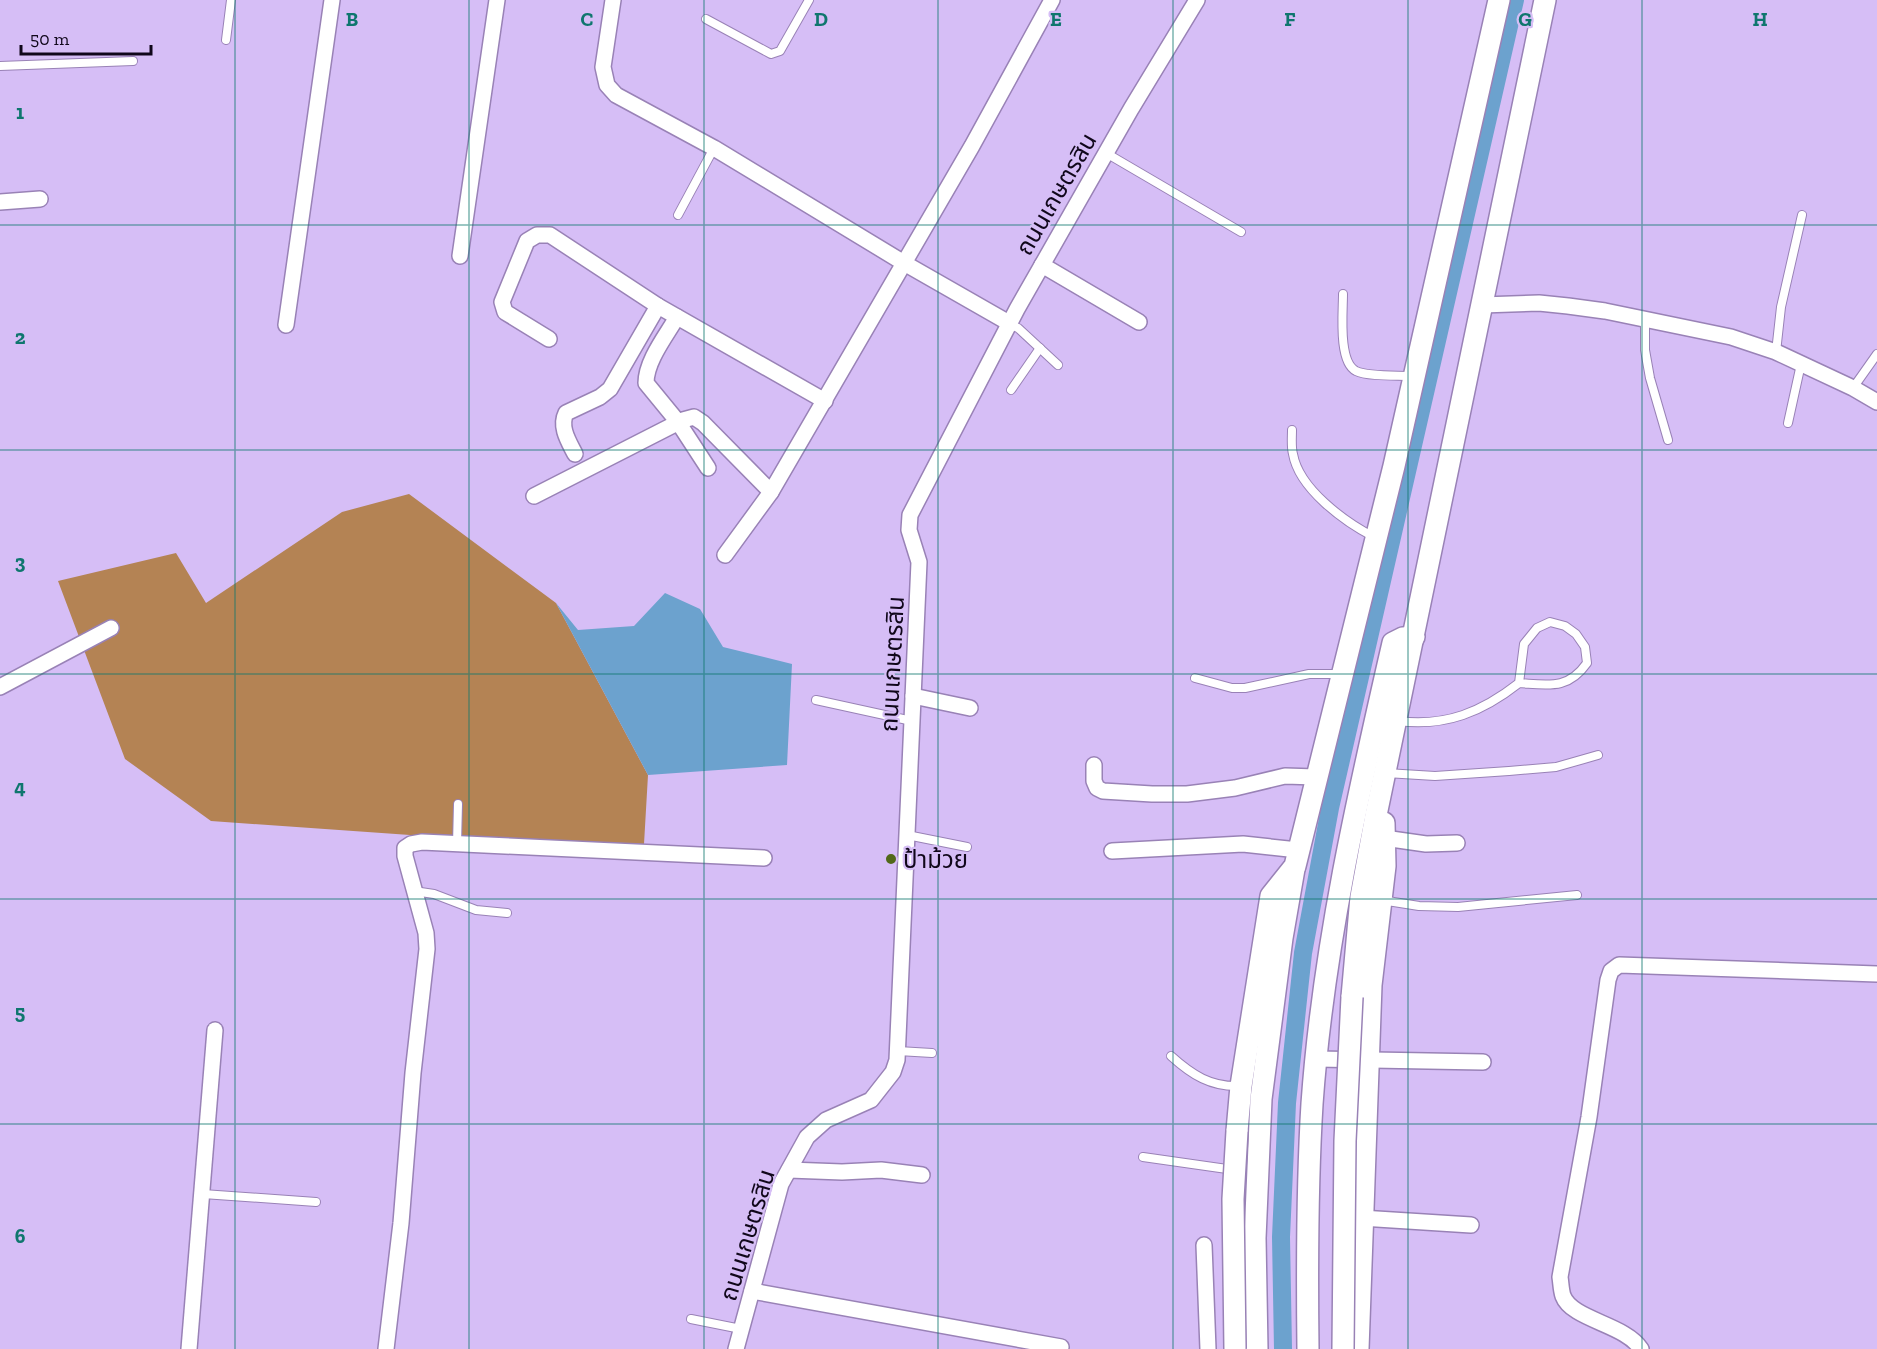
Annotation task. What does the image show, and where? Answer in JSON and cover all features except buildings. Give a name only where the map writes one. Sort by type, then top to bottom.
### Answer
[{"type":"street","points":[[286,325],[332,0]]},
{"type":"street","points":[[460,256],[497,0]]},
{"type":"street","points":[[613,0],[603,67],[607,85],[616,95],[714,148],[904,263],[1009,323]]},
{"type":"street","points":[[725,555],[771,492],[825,401],[972,146],[1052,0]]},
{"type":"street","name":"ถนนเกษตรสิน","points":[[736,1349],[781,1184],[807,1137],[826,1120],[871,1100],[893,1072],[898,1051],[919,562],[909,530],[910,515],[1009,323],[1197,0]]},
{"type":"street","points":[[1257,1349],[1255,1300],[1257,1173],[1262,1088],[1282,938],[1296,858],[1376,538],[1499,0]]},
{"type":"street","points":[[1343,1349],[1345,1141],[1352,997],[1371,898],[1378,837],[1379,802],[1545,0]]},
{"type":"street","points":[[0,202],[40,199]]},
{"type":"street","points":[[549,339],[502,308],[503,297],[527,241],[537,236],[550,235],[658,306],[825,401]]},
{"type":"street","points":[[1042,265],[1139,322]]},
{"type":"street","points":[[1482,305],[1539,303],[1605,311],[1731,337],[1776,352],[1853,388],[1877,402]]},
{"type":"street","points":[[576,454],[562,425],[564,416],[600,397],[610,389],[658,306]]},
{"type":"street","points":[[677,317],[655,355],[646,383],[678,422],[708,468]]},
{"type":"street","points":[[534,496],[678,422],[694,417],[703,423],[771,492]]},
{"type":"street","points":[[0,687],[111,628]]},
{"type":"street","points":[[1308,1349],[1307,1226],[1312,1103],[1329,956],[1339,896],[1393,643],[1414,637]]},
{"type":"street","points":[[912,696],[970,708]]},
{"type":"street","points":[[1094,765],[1094,781],[1097,788],[1103,791],[1142,794],[1186,794],[1235,788],[1284,776],[1316,777]]},
{"type":"street","points":[[1378,837],[1426,844],[1457,843]]},
{"type":"street","points":[[386,1349],[401,1222],[413,1073],[427,949],[426,933],[405,856],[405,848],[422,842],[764,858]]},
{"type":"street","points":[[1112,851],[1243,844],[1296,858]]},
{"type":"street","points":[[1235,1349],[1234,1170],[1241,1086],[1271,896],[1296,858]]},
{"type":"street","points":[[1358,1349],[1371,985],[1371,898]]},
{"type":"street","points":[[1641,1349],[1631,1338],[1575,1310],[1563,1297],[1560,1277],[1589,1117],[1611,971],[1619,964],[1877,974]]},
{"type":"street","points":[[189,1349],[216,1030]]},
{"type":"street","points":[[1317,1059],[1483,1062]]},
{"type":"street","points":[[789,1170],[842,1172],[881,1170],[922,1175]]},
{"type":"street","points":[[1361,1218],[1471,1225]]},
{"type":"street","points":[[1204,1245],[1208,1349]]},
{"type":"street","points":[[752,1291],[1061,1347]]},
{"type":"lane","points":[[226,40],[231,0]]},
{"type":"lane","points":[[706,19],[760,49],[771,54],[777,53],[809,0]]},
{"type":"lane","points":[[0,66],[133,61]]},
{"type":"lane","points":[[678,215],[714,148]]},
{"type":"lane","points":[[1106,153],[1241,232]]},
{"type":"lane","points":[[1776,352],[1781,307],[1802,215]]},
{"type":"lane","points":[[1343,294],[1344,345],[1347,361],[1355,370],[1414,376]]},
{"type":"lane","points":[[1645,319],[1647,359],[1668,440]]},
{"type":"lane","points":[[1009,323],[1018,328],[1058,365]]},
{"type":"lane","points":[[1011,390],[1040,348]]},
{"type":"lane","points":[[1853,388],[1877,354]]},
{"type":"lane","points":[[1788,423],[1801,364]]},
{"type":"lane","points":[[1292,430],[1293,454],[1298,470],[1309,487],[1338,514],[1376,538]]},
{"type":"lane","points":[[1396,721],[1418,724],[1443,721],[1475,712],[1503,696],[1519,683],[1524,644],[1537,628],[1550,622],[1565,626],[1576,634],[1585,647],[1587,663],[1578,676],[1562,683],[1544,685],[1519,683]]},
{"type":"lane","points":[[1195,678],[1232,688],[1245,688],[1309,674],[1342,674]]},
{"type":"lane","points":[[816,699],[912,721]]},
{"type":"lane","points":[[1385,773],[1436,776],[1509,771],[1556,767],[1598,755]]},
{"type":"lane","points":[[457,844],[458,804]]},
{"type":"lane","points":[[907,835],[968,847]]},
{"type":"lane","points":[[414,891],[434,894],[476,910],[507,913]]},
{"type":"lane","points":[[1371,898],[1419,906],[1458,907],[1576,895]]},
{"type":"lane","points":[[898,1051],[932,1053]]},
{"type":"lane","points":[[1171,1056],[1187,1070],[1208,1082],[1223,1087],[1241,1086]]},
{"type":"lane","points":[[1143,1157],[1257,1173]]},
{"type":"lane","points":[[203,1194],[316,1202]]},
{"type":"lane","points":[[690,1319],[741,1329]]},
{"type":"shaded area","points":[[409,494],[556,603],[648,775],[644,844],[410,835],[211,821],[125,759],[58,581],[176,553],[206,603],[342,512]]},
{"type":"water","points":[[665,593],[700,609],[723,647],[792,664],[787,765],[648,775],[556,603],[578,630],[634,626]]},
{"type":"waterway","points":[[1283,1349],[1281,1237],[1287,1103],[1303,953],[1330,808],[1515,0]]},
{"type":"place","name":"ป้าม้วย","points":[[891,859]]}]
